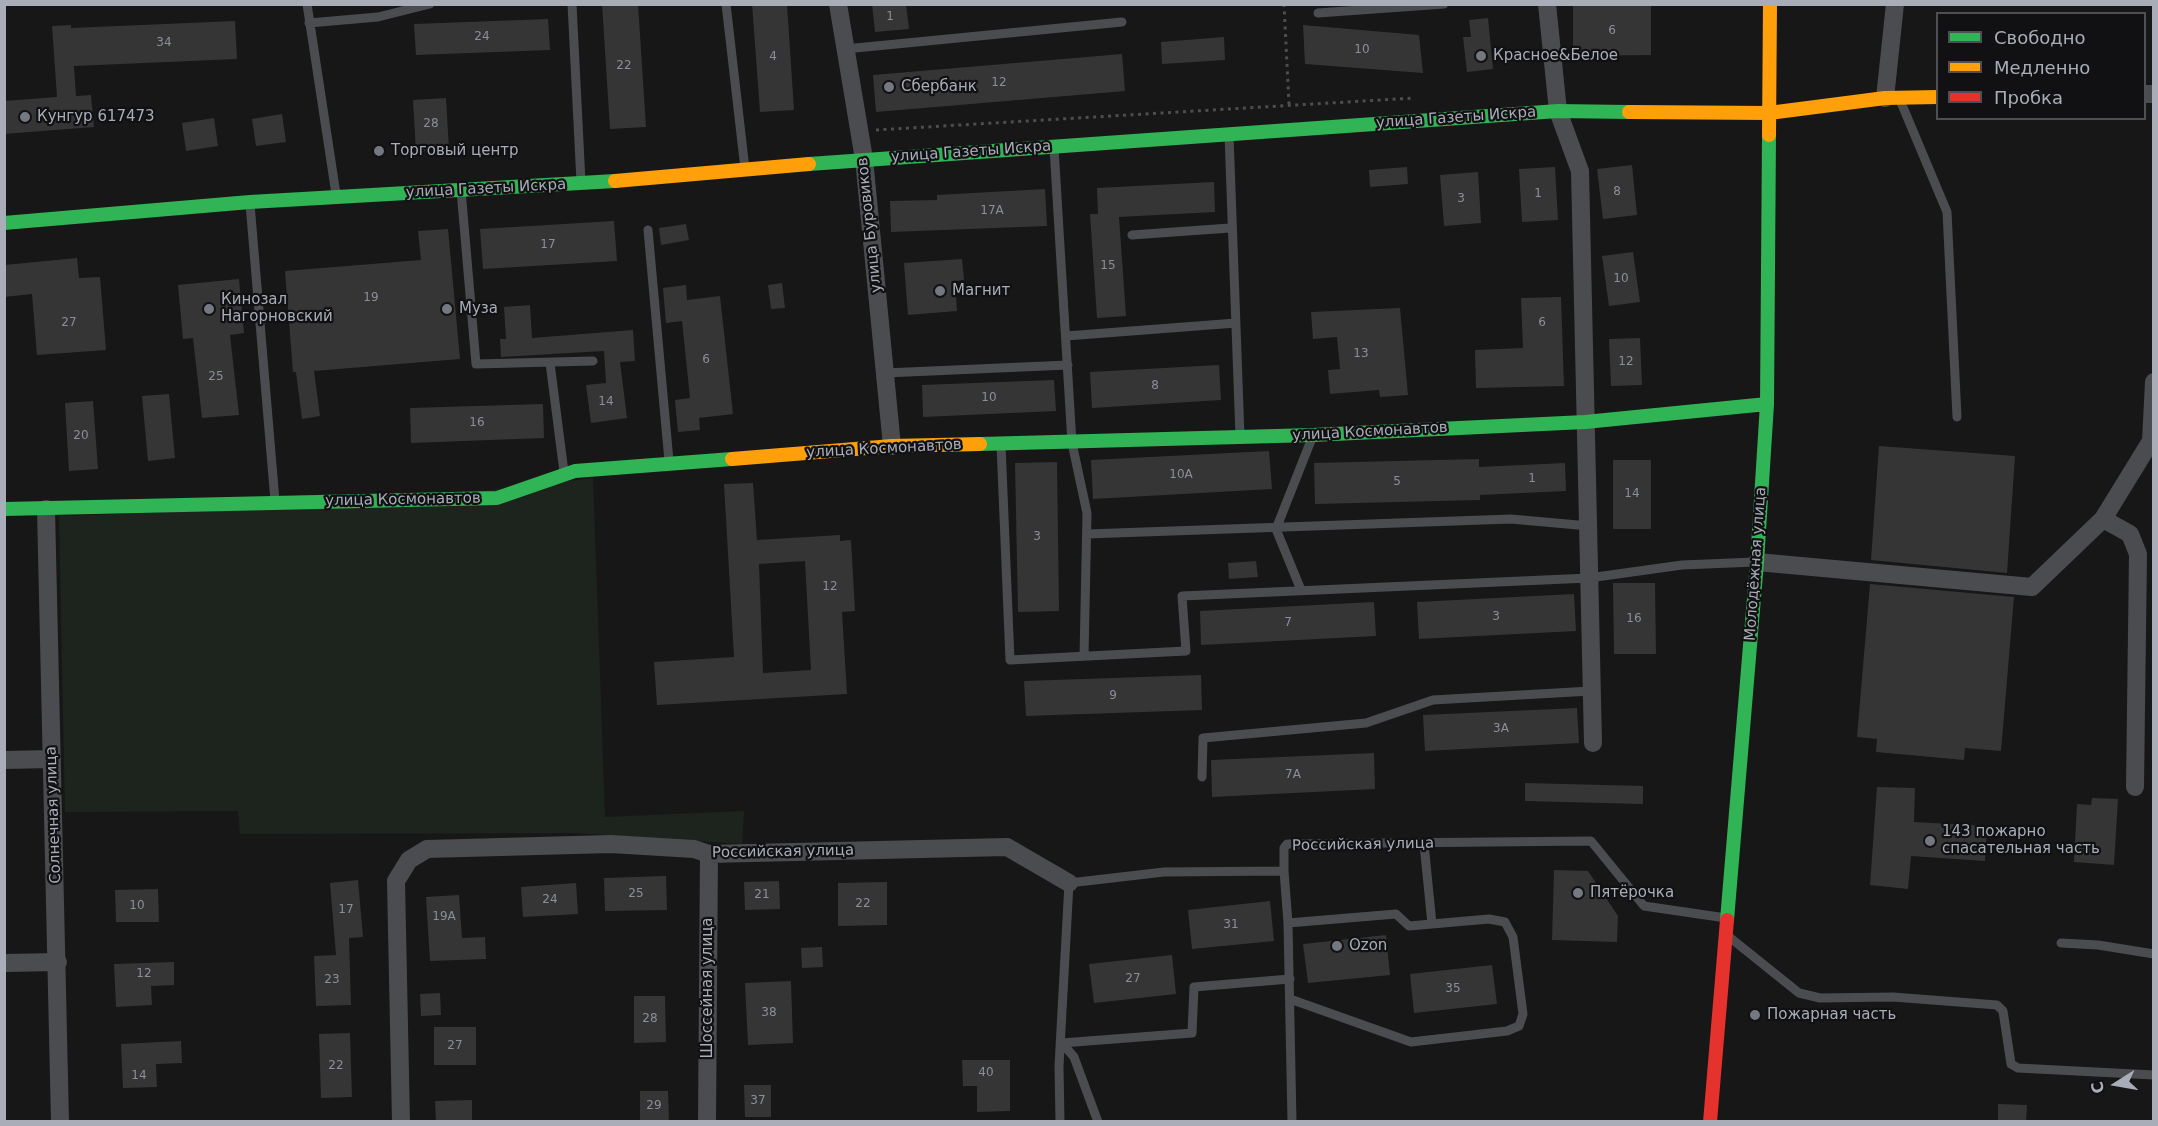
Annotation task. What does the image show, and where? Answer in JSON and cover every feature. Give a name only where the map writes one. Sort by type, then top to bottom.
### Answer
[{"type":"street","name":"улица Буровиков","points":[[838,4],[864,159],[892,446]]},
{"type":"street","points":[[1547,4],[1558,111],[1580,171],[1593,743]]},
{"type":"street","name":"Молодёжная улица","points":[[1710,1122],[1729,918],[1767,404],[1770,4]]},
{"type":"street","points":[[1892,98],[1895,4]]},
{"type":"street","name":"улица Газеты Искра","points":[[4,223],[250,202],[581,184],[864,159],[1558,111],[1769,113],[1892,98],[1936,97]]},
{"type":"street","points":[[1757,562],[2032,587],[2103,519],[2151,441],[2154,382]]},
{"type":"street","name":"улица Космонавтов","points":[[4,509],[497,498],[574,471],[892,446],[1240,438],[1585,422],[1767,404]]},
{"type":"street","name":"Солнечная улица","points":[[46,509],[60,1122]]},
{"type":"street","points":[[2103,519],[2130,534],[2138,554],[2135,787]]},
{"type":"street","points":[[4,760],[52,759]]},
{"type":"street","name":"Российская улица","points":[[401,1122],[396,881],[409,860],[427,849],[611,844],[694,849],[709,854],[1007,847],[1069,883]]},
{"type":"street","name":"Шоссейная улица","points":[[706,1122],[709,854]]},
{"type":"street","points":[[4,963],[58,962]]},
{"type":"lane","points":[[307,4],[336,197]]},
{"type":"lane","points":[[309,23],[378,17],[430,4]]},
{"type":"lane","points":[[572,4],[581,184]]},
{"type":"lane","points":[[726,4],[745,171]]},
{"type":"lane","points":[[1318,13],[1444,4]]},
{"type":"lane","points":[[845,49],[1122,22]]},
{"type":"lane","points":[[1892,98],[1947,212],[1957,417]]},
{"type":"lane","points":[[1229,134],[1230,228],[1240,438]]},
{"type":"lane","points":[[1054,146],[1072,443],[1087,513],[1084,656]]},
{"type":"lane","points":[[461,189],[476,364],[593,362]]},
{"type":"lane","points":[[250,202],[275,504]]},
{"type":"lane","points":[[1132,235],[1230,228]]},
{"type":"lane","points":[[648,230],[669,464]]},
{"type":"lane","points":[[1066,336],[1236,323]]},
{"type":"lane","points":[[550,363],[564,475]]},
{"type":"lane","points":[[885,373],[1068,365]]},
{"type":"lane","points":[[1301,590],[1276,529],[1313,435]]},
{"type":"lane","points":[[1001,444],[1010,660],[1186,651],[1182,596],[1589,578],[1682,565],[1757,562]]},
{"type":"lane","points":[[1087,534],[1511,519],[1589,526]]},
{"type":"lane","points":[[1202,777],[1203,738],[1366,723],[1434,700],[1591,692]]},
{"type":"lane","name":"Российская улица","points":[[1292,1122],[1290,979],[1284,871],[1284,848],[1287,844],[1591,841],[1644,906],[1729,918]]},
{"type":"lane","points":[[1424,843],[1432,924]]},
{"type":"lane","points":[[1060,1122],[1059,1066],[1069,883],[1164,872],[1284,871]]},
{"type":"lane","points":[[1288,923],[1396,914],[1409,926],[1489,919],[1505,922],[1513,937],[1523,1014],[1519,1026],[1507,1031],[1411,1042],[1290,999]]},
{"type":"lane","points":[[1727,935],[1799,993],[1820,998],[1893,997],[1997,1005],[2003,1011],[2011,1064],[2018,1068],[2154,1075]]},
{"type":"lane","points":[[2061,943],[2098,945],[2154,954]]},
{"type":"lane","points":[[1062,1043],[1192,1033],[1194,987],[1290,979]]},
{"type":"lane","points":[[1062,1043],[1074,1057],[1098,1122]]},
{"type":"path","points":[[1284,4],[1289,104]]},
{"type":"path","points":[[859,131],[1425,97]]},
{"type":"shaded area","points":[[593,478],[605,817],[744,811],[742,844],[575,833],[240,834],[238,811],[65,812],[59,516],[356,506]]},
{"type":"building","points":[[602,4],[638,4],[646,127],[610,129]]},
{"type":"building","points":[[752,4],[787,4],[794,110],[760,112]]},
{"type":"building","points":[[872,4],[906,4],[909,29],[875,32]]},
{"type":"building","points":[[1651,5],[1651,55],[1573,56],[1573,6]]},
{"type":"building","points":[[1488,18],[1493,69],[1467,72],[1463,37],[1471,37],[1469,20]]},
{"type":"building","points":[[548,19],[550,50],[416,55],[414,24]]},
{"type":"building","points":[[235,21],[237,59],[74,66],[76,96],[91,95],[94,127],[4,134],[4,101],[57,97],[52,26],[71,25],[71,28]]},
{"type":"building","points":[[1303,25],[1419,35],[1423,73],[1305,64]]},
{"type":"building","points":[[1224,37],[1225,60],[1162,64],[1161,42]]},
{"type":"building","points":[[1122,54],[1125,91],[876,112],[873,75]]},
{"type":"building","points":[[446,98],[449,149],[416,152],[413,100]]},
{"type":"building","points":[[282,114],[286,142],[256,146],[252,119]]},
{"type":"building","points":[[214,118],[218,146],[186,151],[182,123]]},
{"type":"building","points":[[1632,165],[1637,215],[1603,219],[1597,169]]},
{"type":"building","points":[[1407,167],[1408,184],[1370,187],[1369,170]]},
{"type":"building","points":[[1555,167],[1558,220],[1522,222],[1519,169]]},
{"type":"building","points":[[1478,172],[1481,223],[1444,226],[1440,175]]},
{"type":"building","points":[[1214,182],[1215,212],[1119,217],[1126,316],[1097,318],[1090,214],[1098,214],[1097,188]]},
{"type":"building","points":[[1045,189],[1047,226],[891,232],[890,201],[937,200],[937,195]]},
{"type":"building","points":[[614,221],[617,261],[483,269],[480,229]]},
{"type":"building","points":[[686,224],[689,240],[661,245],[659,228]]},
{"type":"building","points":[[448,229],[460,359],[314,371],[320,416],[302,419],[296,372],[293,372],[285,271],[421,260],[418,231]]},
{"type":"building","points":[[1633,252],[1640,302],[1609,306],[1602,256]]},
{"type":"building","points":[[77,258],[79,278],[100,277],[106,350],[37,355],[32,294],[4,297],[4,265]]},
{"type":"building","points":[[962,259],[964,280],[955,281],[957,311],[908,315],[904,263]]},
{"type":"building","points":[[239,279],[244,333],[230,335],[239,415],[202,418],[193,338],[183,339],[178,285]]},
{"type":"building","points":[[782,283],[785,308],[771,309],[768,285]]},
{"type":"building","points":[[686,285],[687,300],[720,296],[733,414],[699,418],[700,430],[678,432],[675,400],[690,398],[682,321],[666,323],[663,288]]},
{"type":"building","points":[[1561,297],[1564,386],[1476,388],[1475,350],[1523,348],[1521,298]]},
{"type":"building","points":[[530,305],[532,338],[633,330],[635,361],[620,362],[627,418],[591,423],[586,385],[606,383],[604,351],[501,357],[500,339],[506,339],[504,307]]},
{"type":"building","points":[[1400,308],[1408,395],[1380,397],[1379,390],[1330,394],[1328,370],[1340,369],[1337,337],[1313,339],[1311,312]]},
{"type":"building","points":[[1640,338],[1642,385],[1611,386],[1609,339]]},
{"type":"building","points":[[1219,365],[1221,400],[1092,408],[1090,372]]},
{"type":"building","points":[[1054,380],[1056,411],[923,417],[922,385]]},
{"type":"building","points":[[169,394],[175,458],[148,461],[142,396]]},
{"type":"building","points":[[93,401],[98,469],[69,471],[65,403]]},
{"type":"building","points":[[543,404],[544,438],[411,443],[410,408]]},
{"type":"building","points":[[1879,446],[2015,456],[2007,573],[1871,560]]},
{"type":"building","points":[[1269,451],[1272,489],[1093,499],[1091,460]]},
{"type":"building","points":[[1479,459],[1479,467],[1565,463],[1566,491],[1480,495],[1480,500],[1315,504],[1314,463]]},
{"type":"building","points":[[1613,460],[1651,460],[1651,529],[1613,529]]},
{"type":"building","points":[[1057,462],[1059,611],[1018,612],[1015,463]]},
{"type":"building","points":[[753,483],[757,540],[840,535],[840,541],[851,540],[855,611],[842,612],[847,694],[657,705],[654,662],[734,657],[724,484]],"holes":[[[805,561],[811,670],[763,673],[759,564]]]},
{"type":"building","points":[[1256,561],[1258,577],[1229,579],[1228,563]]},
{"type":"building","points":[[1613,583],[1655,583],[1656,654],[1614,654]]},
{"type":"building","points":[[1870,584],[2014,597],[2001,751],[1965,748],[1964,760],[1876,752],[1877,739],[1857,737]]},
{"type":"building","points":[[1574,594],[1576,631],[1419,639],[1417,602]]},
{"type":"building","points":[[1374,602],[1376,636],[1201,645],[1200,611]]},
{"type":"building","points":[[1201,675],[1202,710],[1026,716],[1024,681]]},
{"type":"building","points":[[1577,708],[1579,743],[1425,751],[1423,715]]},
{"type":"building","points":[[1374,753],[1375,789],[1212,797],[1211,760]]},
{"type":"building","points":[[1525,783],[1643,786],[1643,804],[1525,801]]},
{"type":"building","name":"143 пожарно спасательная часть","points":[[1877,787],[1915,788],[1914,822],[1987,826],[1985,861],[1911,856],[1908,889],[1870,885]]},
{"type":"building","points":[[2092,798],[2118,799],[2114,865],[2074,862],[2077,804],[2091,805]]},
{"type":"building","name":"Пятёрочка","points":[[1554,870],[1588,871],[1618,916],[1617,942],[1552,940]]},
{"type":"building","points":[[666,876],[667,910],[605,911],[604,878]]},
{"type":"building","points":[[358,880],[363,937],[349,938],[351,1005],[316,1006],[314,956],[336,955],[330,883]]},
{"type":"building","points":[[779,881],[780,909],[745,910],[744,882]]},
{"type":"building","points":[[887,882],[887,925],[838,926],[838,883]]},
{"type":"building","points":[[576,883],[578,914],[523,917],[521,887]]},
{"type":"building","points":[[158,889],[159,922],[116,922],[115,890]]},
{"type":"building","points":[[459,895],[462,938],[485,937],[486,959],[430,961],[426,897]]},
{"type":"building","points":[[1270,901],[1274,941],[1192,949],[1188,910]]},
{"type":"building","points":[[1386,935],[1390,975],[1308,983],[1303,944]]},
{"type":"building","points":[[822,947],[823,967],[802,968],[801,948]]},
{"type":"building","points":[[1172,955],[1176,994],[1094,1003],[1089,964]]},
{"type":"building","points":[[174,962],[174,985],[151,986],[152,1005],[116,1007],[114,964]]},
{"type":"building","points":[[1492,965],[1497,1004],[1414,1013],[1410,974]]},
{"type":"building","points":[[791,981],[793,1043],[748,1045],[745,983]]},
{"type":"building","points":[[440,993],[441,1015],[421,1016],[420,994]]},
{"type":"building","points":[[634,996],[665,996],[666,1042],[634,1043]]},
{"type":"building","points":[[434,1027],[476,1027],[476,1065],[434,1065]]},
{"type":"building","points":[[350,1033],[352,1097],[321,1098],[319,1034]]},
{"type":"building","points":[[181,1041],[182,1063],[156,1064],[157,1087],[123,1088],[121,1044]]},
{"type":"building","points":[[962,1060],[1010,1060],[1010,1111],[977,1112],[977,1086],[963,1086]]},
{"type":"building","points":[[744,1085],[771,1085],[771,1117],[745,1117]]},
{"type":"building","points":[[640,1091],[668,1091],[669,1122],[640,1122]]},
{"type":"building","points":[[472,1100],[472,1122],[436,1122],[435,1101]]},
{"type":"building","points":[[1998,1104],[2027,1105],[2026,1122],[1998,1122]]},
{"type":"traffic: fast","points":[[809,164],[1558,111],[1629,112]]},
{"type":"traffic: fast","points":[[1727,920],[1757,562],[1767,404],[1769,135]]},
{"type":"traffic: fast","points":[[4,223],[250,202],[615,181]]},
{"type":"traffic: fast","points":[[980,444],[1313,435],[1585,422],[1767,404]]},
{"type":"traffic: fast","points":[[4,509],[497,498],[575,471],[732,459]]},
{"type":"traffic: slow","points":[[1769,135],[1770,4]]},
{"type":"traffic: slow","points":[[1629,112],[1769,113],[1885,98],[1936,97]]},
{"type":"traffic: slow","points":[[615,181],[809,164]]},
{"type":"traffic: slow","points":[[732,459],[892,446],[980,444]]},
{"type":"traffic: jam","points":[[1710,1122],[1727,920]]},
{"type":"place","name":"Красное&Белое","points":[[1481,56]]},
{"type":"place","name":"Сбербанк","points":[[889,87]]},
{"type":"place","name":"Кунгур 617473","points":[[25,117]]},
{"type":"place","name":"Торговый центр","points":[[379,151]]},
{"type":"place","name":"Магнит","points":[[940,291]]},
{"type":"place","name":"Кинозал Нагорновский","points":[[209,309]]},
{"type":"place","name":"Муза","points":[[447,309]]},
{"type":"place","name":"143 пожарно спасательная часть","points":[[1930,841]]},
{"type":"place","name":"Пятёрочка","points":[[1578,893]]},
{"type":"place","name":"Ozon","points":[[1337,946]]},
{"type":"place","name":"Пожарная часть","points":[[1755,1015]]}]
